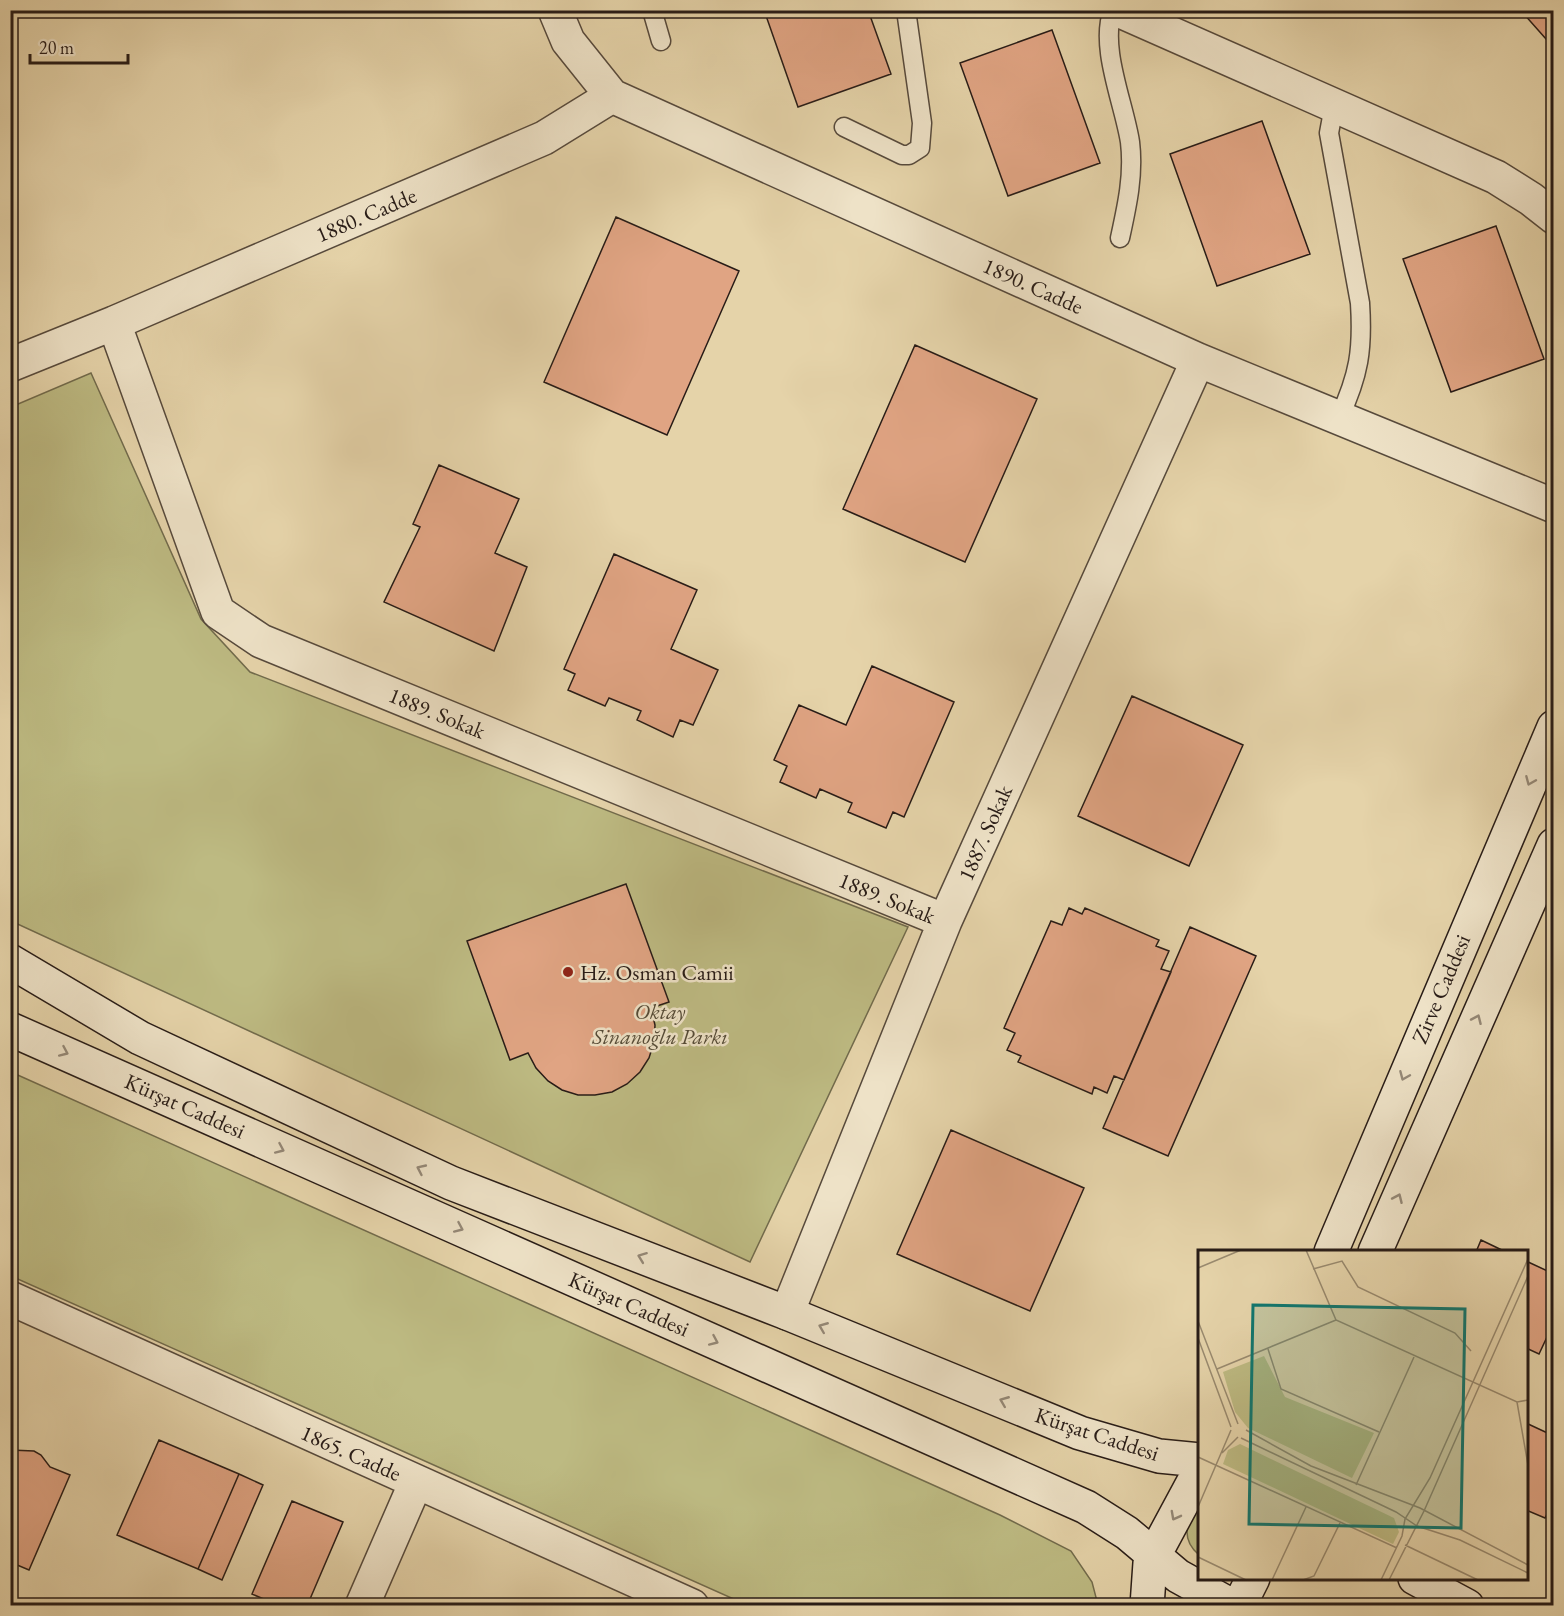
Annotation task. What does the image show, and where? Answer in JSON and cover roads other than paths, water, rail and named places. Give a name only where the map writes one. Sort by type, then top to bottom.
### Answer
[{"type":"street","name":"1890. Cadde","points":[[555,10],[568,40],[612,96],[1198,360],[1554,506]]},
{"type":"street","points":[[1118,10],[1496,177],[1554,217]]},
{"type":"street","name":"1880. Cadde","points":[[10,364],[114,323],[544,138],[612,96]]},
{"type":"street","name":"1889. Sokak","points":[[114,323],[218,612],[261,641],[945,921]]},
{"type":"street","name":"1887. Sokak","points":[[787,1313],[945,921],[1198,360]]},
{"type":"street","name":"Zirve Caddesi","points":[[1330,1250],[1554,727]]},
{"type":"street","name":"Zirve Caddesi","points":[[1375,1250],[1554,845]]},
{"type":"street","name":"Kürşat Caddesi","points":[[10,961],[140,1038],[451,1183],[787,1313],[1080,1433],[1159,1456],[1198,1460]]},
{"type":"street","name":"Kürşat Caddesi","points":[[10,1029],[1086,1507],[1127,1533],[1178,1576],[1232,1605]]},
{"type":"street","name":"1865. Cadde","points":[[10,1298],[678,1603]]},
{"type":"street","points":[[1147,1605],[1150,1563],[1198,1474]]},
{"type":"street","points":[[362,1605],[416,1482]]},
{"type":"street","points":[[1239,1605],[1252,1580]]},
{"type":"street","points":[[1419,1580],[1467,1605]]},
{"type":"lane","points":[[652,10],[661,41]]},
{"type":"lane","points":[[844,127],[902,155],[909,155],[920,148],[922,123],[906,10]]},
{"type":"lane","points":[[1113,10],[1107,30],[1126,120],[1131,168],[1130,193],[1120,238]]},
{"type":"lane","points":[[1334,106],[1329,133],[1360,303],[1362,326],[1356,383],[1340,418]]},
{"type":"place","name":"Hz. Osman Camii","points":[[568,972]]},
{"type":"park label","name":"Oktay Sinanoğlu Parkı","points":[[660,1024]]}]
